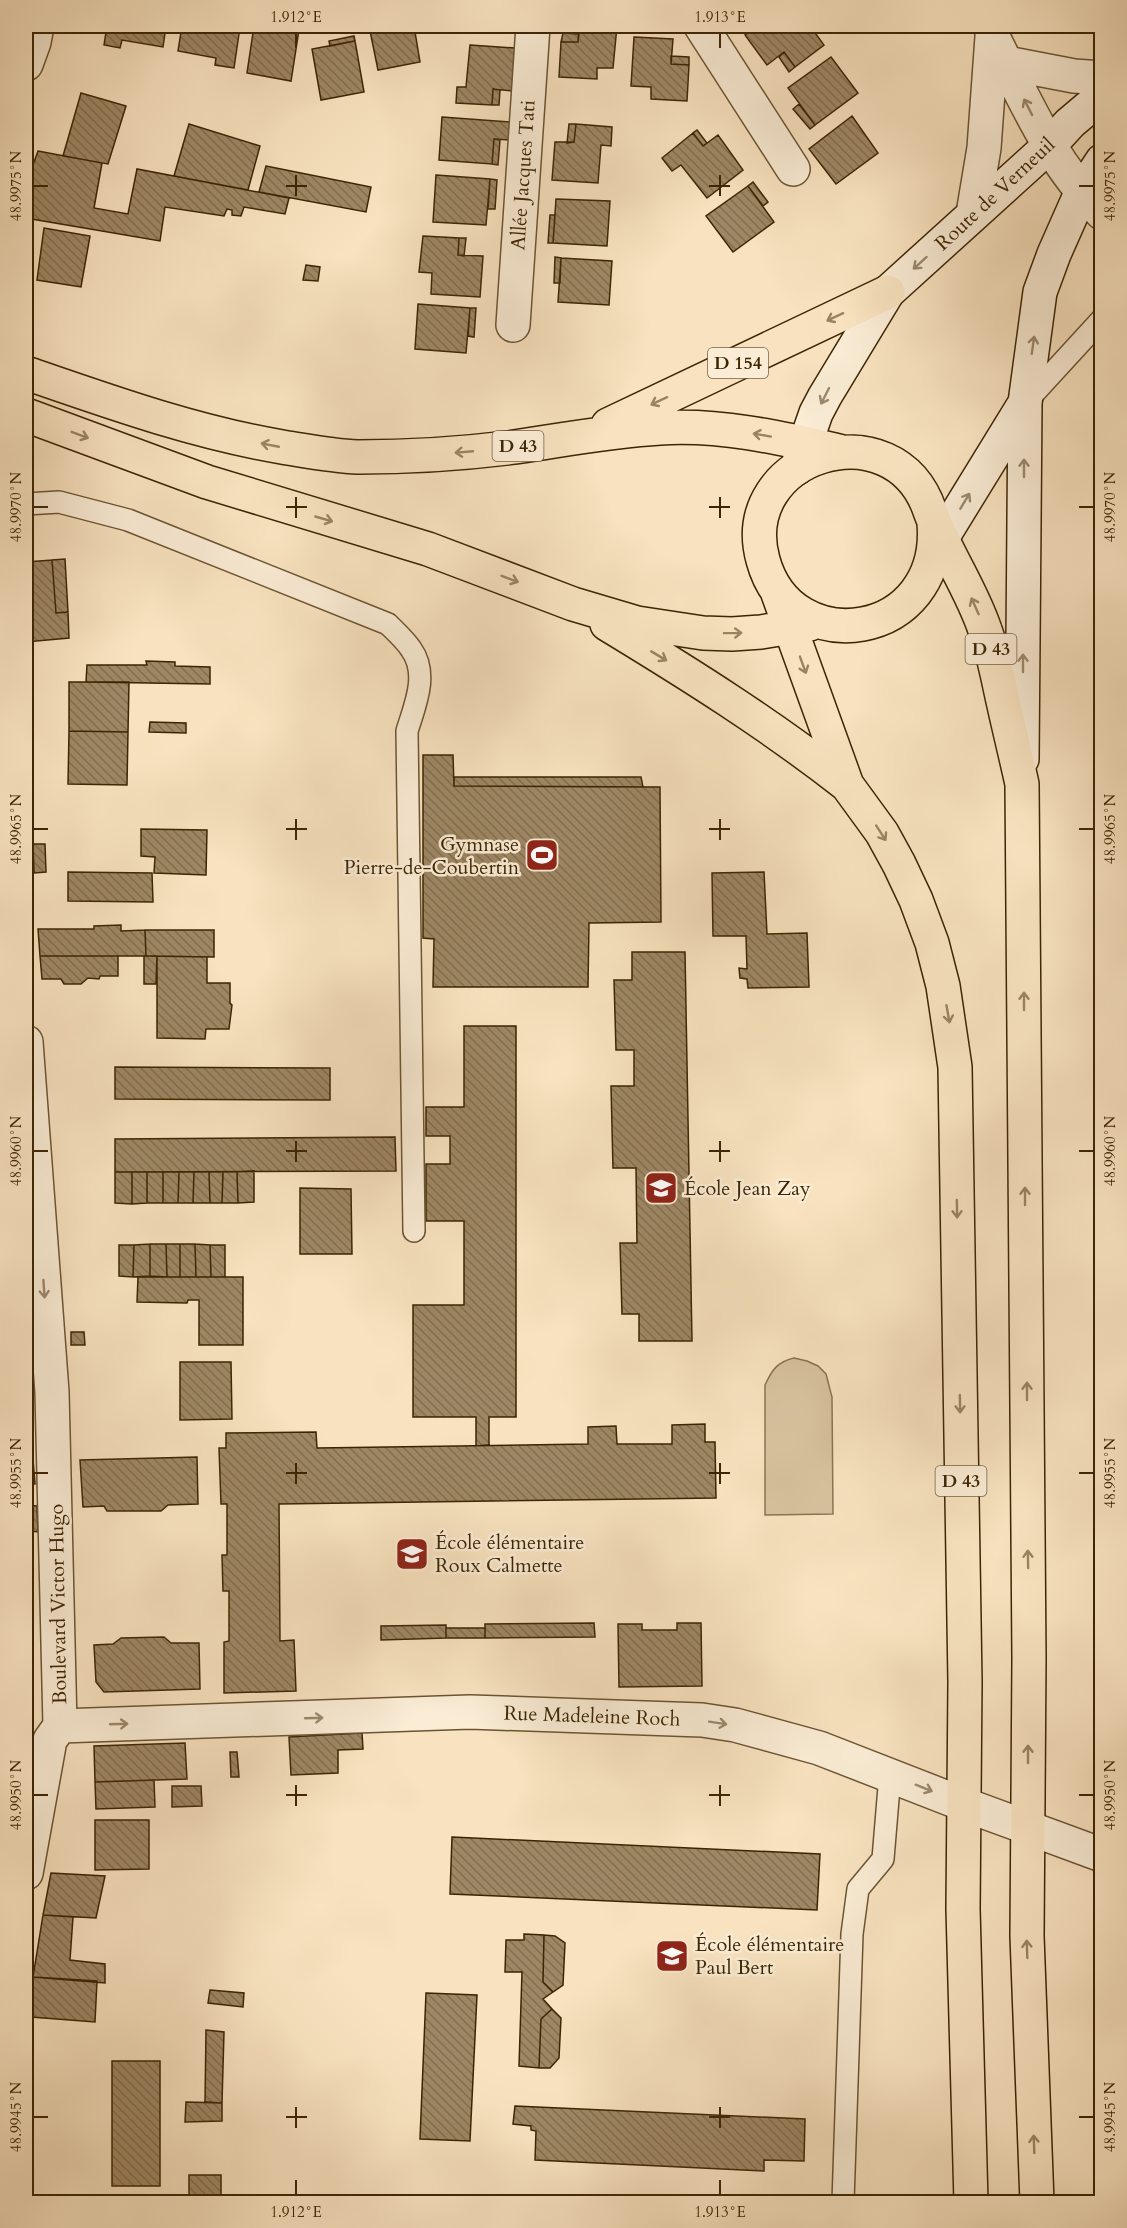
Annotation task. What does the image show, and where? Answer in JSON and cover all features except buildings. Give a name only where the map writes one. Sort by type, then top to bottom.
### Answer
[{"type":"main road","name":"D 154","points":[[589,434],[888,292]]},
{"type":"main road","name":"D 43","points":[[26,373],[195,429],[319,453],[356,457],[460,453],[507,448],[589,434],[662,428],[706,428],[744,432],[801,456],[840,452],[858,452],[877,456],[901,470],[925,497],[937,538],[966,584],[985,628],[994,657],[1022,784],[1029,1658],[1027,1936],[1037,2202]]},
{"type":"main road","name":"D 43","points":[[28,420],[207,482],[428,549],[573,604],[714,689],[789,740],[847,785],[882,833],[916,900],[933,943],[951,1034],[955,1067],[965,1682],[963,1909],[970,2202]]},
{"type":"main road","points":[[801,456],[774,492],[766,507],[761,524],[763,558],[768,575],[777,590],[847,785]]},
{"type":"main road","points":[[777,590],[796,609],[821,622],[838,625],[871,623],[887,617],[913,596],[923,583],[930,567],[937,538]]},
{"type":"main road","points":[[573,604],[637,623],[703,633],[761,632],[821,622]]},
{"type":"street","points":[[26,64],[37,26]]},
{"type":"street","name":"Allée Jacques Tati","points":[[513,325],[533,26]]},
{"type":"street","points":[[701,26],[793,169]]},
{"type":"street","points":[[996,41],[1074,76],[1101,78]]},
{"type":"street","points":[[996,41],[1048,147],[1091,203]]},
{"type":"street","points":[[973,214],[984,148],[996,41]]},
{"type":"street","name":"Route de Verneuil","points":[[888,292],[1101,96]]},
{"type":"street","points":[[1022,784],[1025,403],[1040,292],[1054,254],[1091,203],[1101,160]]},
{"type":"street","name":"D 154","points":[[801,456],[816,413],[838,371],[888,292]]},
{"type":"street","points":[[937,538],[1025,403]]},
{"type":"street","name":"Boulevard Victor Hugo","points":[[26,1042],[39,1392],[45,1736],[26,1873]]},
{"type":"street","name":"Rue Madeleine Roch","points":[[45,1736],[470,1712],[702,1720],[735,1725],[819,1748],[1101,1855]]},
{"type":"lane","points":[[1025,403],[1101,318]]},
{"type":"lane","points":[[26,504],[59,502],[128,520],[388,624],[412,650],[421,673],[417,699],[407,731],[414,1231]]},
{"type":"lane","points":[[843,2202],[852,1934],[858,1889],[883,1859],[890,1775]]},
{"type":"shaded area","points":[[794,1358],[818,1366],[826,1374],[832,1397],[833,1514],[765,1515],[765,1385],[776,1367]]},
{"type":"place","name":"Gymnase Pierre-de-Coubertin","points":[[542,855]]},
{"type":"place","name":"École Jean Zay","points":[[661,1188]]},
{"type":"place","name":"École élémentaire Roux Calmette","points":[[412,1554]]},
{"type":"place","name":"École élémentaire Paul Bert","points":[[672,1956]]}]
